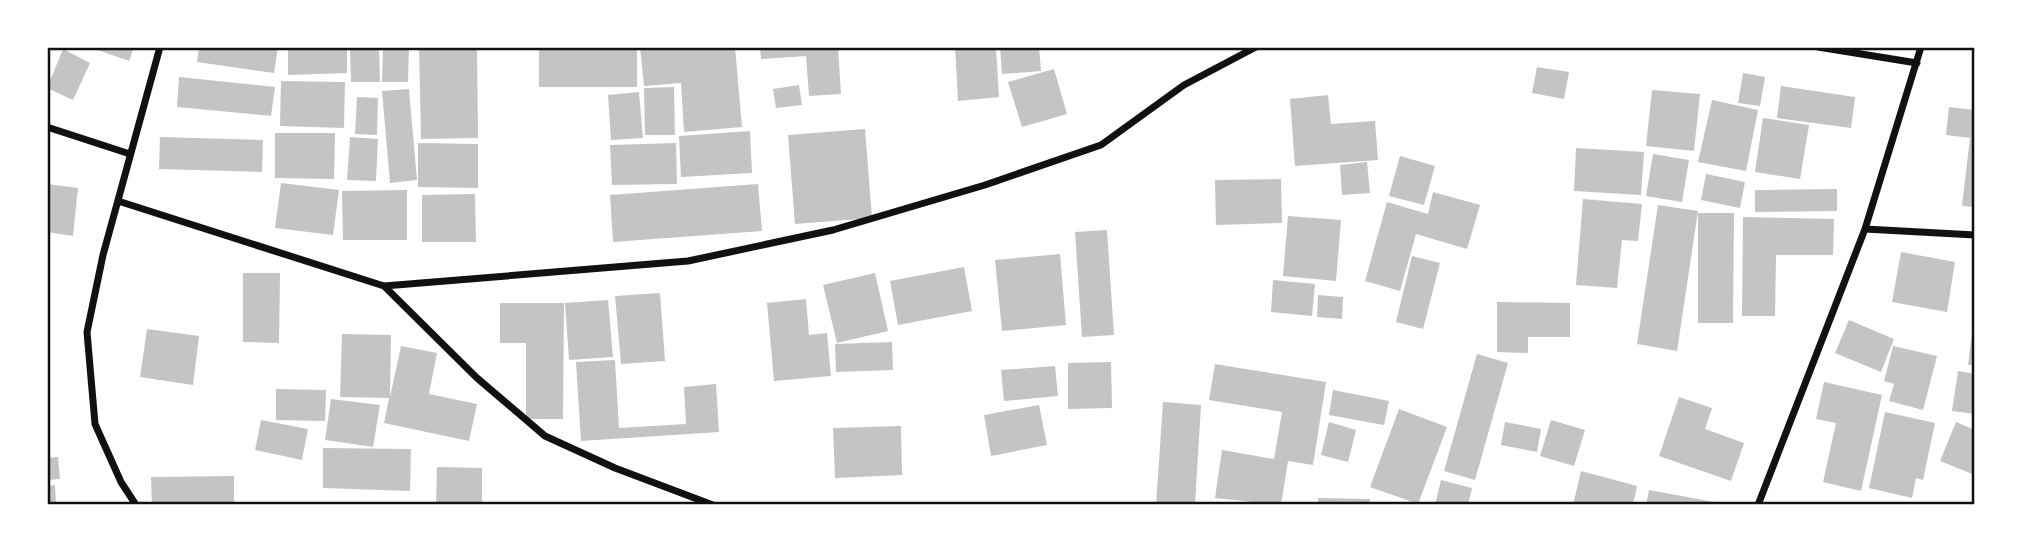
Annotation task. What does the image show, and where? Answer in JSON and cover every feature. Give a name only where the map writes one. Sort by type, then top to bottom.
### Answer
[{"type":"street","points":[[136,505],[121,482],[95,424],[87,332],[130,154],[160,47]]},
{"type":"street","points":[[118,201],[384,286],[688,261],[833,230],[985,185],[1101,145],[1184,85],[1256,47]]},
{"type":"street","points":[[1818,47],[1917,63]]},
{"type":"street","points":[[1758,505],[1865,229],[1921,47]]},
{"type":"street","points":[[47,127],[130,154]]},
{"type":"street","points":[[1865,229],[1975,235]]},
{"type":"street","points":[[384,286],[477,378],[545,436],[615,468],[713,505]]},
{"type":"building","points":[[89,47],[134,47],[129,61]]},
{"type":"building","points":[[199,47],[278,47],[274,73],[197,62]]},
{"type":"building","points":[[288,47],[347,47],[347,73],[288,75]]},
{"type":"building","points":[[350,47],[379,47],[380,82],[351,82]]},
{"type":"building","points":[[383,47],[409,47],[408,82],[382,82]]},
{"type":"building","points":[[419,47],[477,47],[478,138],[421,139]]},
{"type":"building","points":[[539,47],[637,47],[637,87],[539,87]]},
{"type":"building","points":[[640,47],[735,47],[742,127],[684,132],[681,83],[644,86]]},
{"type":"building","points":[[760,47],[838,47],[841,94],[809,96],[806,56],[761,59]]},
{"type":"building","points":[[955,47],[996,47],[999,97],[958,101]]},
{"type":"building","points":[[1000,47],[1039,47],[1041,71],[1002,74]]},
{"type":"building","points":[[63,49],[90,63],[73,100],[47,88]]},
{"type":"building","points":[[1537,67],[1569,72],[1564,99],[1532,93]]},
{"type":"building","points":[[1054,69],[1067,114],[1022,127],[1008,82]]},
{"type":"building","points":[[1743,73],[1765,77],[1760,106],[1738,103]]},
{"type":"building","points":[[179,77],[275,87],[271,116],[177,107]]},
{"type":"building","points":[[281,81],[345,82],[344,128],[280,126]]},
{"type":"building","points":[[799,85],[802,105],[776,108],[773,89]]},
{"type":"building","points":[[1781,86],[1855,97],[1851,128],[1777,118]]},
{"type":"building","points":[[674,87],[675,135],[645,135],[644,88]]},
{"type":"building","points":[[409,89],[417,180],[390,183],[382,91]]},
{"type":"building","points":[[1652,90],[1700,94],[1694,151],[1646,146]]},
{"type":"building","points":[[639,92],[643,138],[611,140],[608,95]]},
{"type":"building","points":[[1328,95],[1331,124],[1375,121],[1378,160],[1295,166],[1290,99]]},
{"type":"building","points":[[357,97],[378,98],[377,135],[355,134]]},
{"type":"building","points":[[1712,100],[1758,110],[1746,171],[1698,162]]},
{"type":"building","points":[[1949,107],[1975,110],[1975,207],[1962,206],[1970,138],[1946,135]]},
{"type":"building","points":[[1763,118],[1809,125],[1800,179],[1755,172]]},
{"type":"building","points":[[865,129],[872,218],[795,224],[788,135]]},
{"type":"building","points":[[750,131],[752,173],[681,177],[679,136]]},
{"type":"building","points":[[275,133],[335,133],[334,179],[275,178]]},
{"type":"building","points":[[160,137],[263,140],[262,172],[159,169]]},
{"type":"building","points":[[350,137],[378,139],[376,181],[347,180]]},
{"type":"building","points":[[418,143],[478,144],[478,188],[418,187]]},
{"type":"building","points":[[676,143],[677,184],[612,185],[610,145]]},
{"type":"building","points":[[1576,148],[1644,152],[1641,195],[1574,191]]},
{"type":"building","points":[[1653,154],[1689,160],[1682,202],[1646,196]]},
{"type":"building","points":[[1400,156],[1435,166],[1424,205],[1389,196]]},
{"type":"building","points":[[1367,162],[1370,193],[1342,195],[1340,165]]},
{"type":"building","points":[[1706,174],[1745,182],[1740,208],[1701,200]]},
{"type":"building","points":[[1281,179],[1282,223],[1216,225],[1215,180]]},
{"type":"building","points":[[281,183],[339,190],[333,235],[275,228]]},
{"type":"building","points":[[47,184],[78,188],[73,236],[47,232]]},
{"type":"building","points":[[758,184],[762,231],[613,242],[610,195]]},
{"type":"building","points":[[1837,189],[1837,211],[1755,212],[1755,190]]},
{"type":"building","points":[[407,190],[407,240],[343,240],[342,191]]},
{"type":"building","points":[[1433,192],[1480,205],[1467,249],[1416,234],[1400,291],[1365,281],[1387,202],[1428,214]]},
{"type":"building","points":[[475,194],[476,242],[422,242],[422,195]]},
{"type":"building","points":[[1583,199],[1642,204],[1638,241],[1622,240],[1617,288],[1576,285]]},
{"type":"building","points":[[1658,205],[1698,211],[1677,351],[1637,344]]},
{"type":"building","points":[[1698,213],[1734,213],[1733,323],[1698,323]]},
{"type":"building","points":[[1288,216],[1341,220],[1336,281],[1283,276]]},
{"type":"building","points":[[1743,217],[1834,219],[1833,255],[1776,255],[1775,316],[1742,316]]},
{"type":"building","points":[[1107,230],[1114,335],[1082,337],[1075,232]]},
{"type":"building","points":[[1901,252],[1955,262],[1947,312],[1892,302]]},
{"type":"building","points":[[1060,254],[1066,325],[1002,331],[995,260]]},
{"type":"building","points":[[1412,256],[1440,263],[1423,329],[1396,322]]},
{"type":"building","points":[[964,267],[972,311],[898,325],[890,281]]},
{"type":"building","points":[[243,273],[280,273],[279,343],[243,342]]},
{"type":"building","points":[[875,273],[888,331],[837,343],[823,285]]},
{"type":"building","points":[[1273,280],[1315,284],[1312,316],[1271,312]]},
{"type":"building","points":[[660,293],[665,361],[621,364],[615,296]]},
{"type":"building","points":[[1318,295],[1343,297],[1342,319],[1317,317]]},
{"type":"building","points":[[806,299],[809,335],[827,333],[831,376],[774,381],[767,303]]},
{"type":"building","points":[[608,300],[613,357],[569,360],[565,303]]},
{"type":"building","points":[[1497,302],[1570,303],[1570,337],[1528,337],[1528,353],[1497,352]]},
{"type":"building","points":[[500,303],[564,303],[563,419],[526,419],[526,343],[500,343]]},
{"type":"building","points":[[1849,320],[1894,339],[1881,372],[1835,353]]},
{"type":"building","points":[[1973,326],[1975,365],[1968,365]]},
{"type":"building","points":[[147,329],[199,336],[193,385],[140,377]]},
{"type":"building","points":[[342,334],[391,335],[390,397],[401,346],[437,353],[429,394],[477,404],[469,441],[384,423],[389,398],[340,397]]},
{"type":"building","points":[[892,342],[893,370],[836,372],[835,344]]},
{"type":"building","points":[[1893,346],[1937,356],[1923,410],[1889,401],[1894,384],[1884,381]]},
{"type":"building","points":[[1477,354],[1508,363],[1475,480],[1444,471]]},
{"type":"building","points":[[615,360],[619,428],[686,424],[684,387],[716,384],[719,432],[581,441],[576,362]]},
{"type":"building","points":[[1111,362],[1112,408],[1068,409],[1068,363]]},
{"type":"building","points":[[1215,364],[1326,382],[1313,465],[1288,461],[1281,505],[1215,498],[1222,450],[1274,459],[1282,412],[1209,400]]},
{"type":"building","points":[[1055,366],[1058,396],[1004,401],[1001,370]]},
{"type":"building","points":[[1958,371],[1975,374],[1975,414],[1952,411]]},
{"type":"building","points":[[1824,382],[1882,395],[1861,491],[1823,482],[1836,423],[1816,419]]},
{"type":"building","points":[[276,389],[326,390],[325,421],[276,420]]},
{"type":"building","points":[[1333,390],[1389,401],[1384,425],[1329,415]]},
{"type":"building","points":[[1679,397],[1712,408],[1705,429],[1744,443],[1731,481],[1659,456]]},
{"type":"building","points":[[331,399],[380,405],[373,447],[325,440]]},
{"type":"building","points":[[1163,402],[1201,405],[1195,505],[1156,505]]},
{"type":"building","points":[[1039,405],[1047,445],[991,456],[984,415]]},
{"type":"building","points":[[1399,409],[1447,427],[1418,504],[1370,487]]},
{"type":"building","points":[[1885,412],[1935,423],[1923,480],[1916,478],[1912,498],[1869,488]]},
{"type":"building","points":[[261,420],[308,429],[302,460],[255,450]]},
{"type":"building","points":[[1551,420],[1585,430],[1574,466],[1540,456]]},
{"type":"building","points":[[1329,422],[1356,430],[1348,462],[1321,455]]},
{"type":"building","points":[[1505,422],[1541,429],[1537,452],[1501,445]]},
{"type":"building","points":[[1956,422],[1975,430],[1975,475],[1940,461]]},
{"type":"building","points":[[901,426],[902,475],[835,478],[833,428]]},
{"type":"building","points":[[323,448],[411,449],[410,491],[323,488]]},
{"type":"building","points":[[58,457],[60,479],[47,480],[47,458]]},
{"type":"building","points":[[437,467],[482,468],[482,505],[436,505]]},
{"type":"building","points":[[1581,471],[1637,486],[1633,505],[1573,505]]},
{"type":"building","points":[[234,476],[234,505],[152,505],[151,477]]},
{"type":"building","points":[[1441,480],[1472,488],[1468,505],[1435,505]]},
{"type":"building","points":[[55,485],[56,505],[47,505],[47,486]]},
{"type":"building","points":[[1649,490],[1720,503],[1720,505],[1646,505]]},
{"type":"building","points":[[1318,498],[1370,499],[1370,505],[1318,505]]}]
